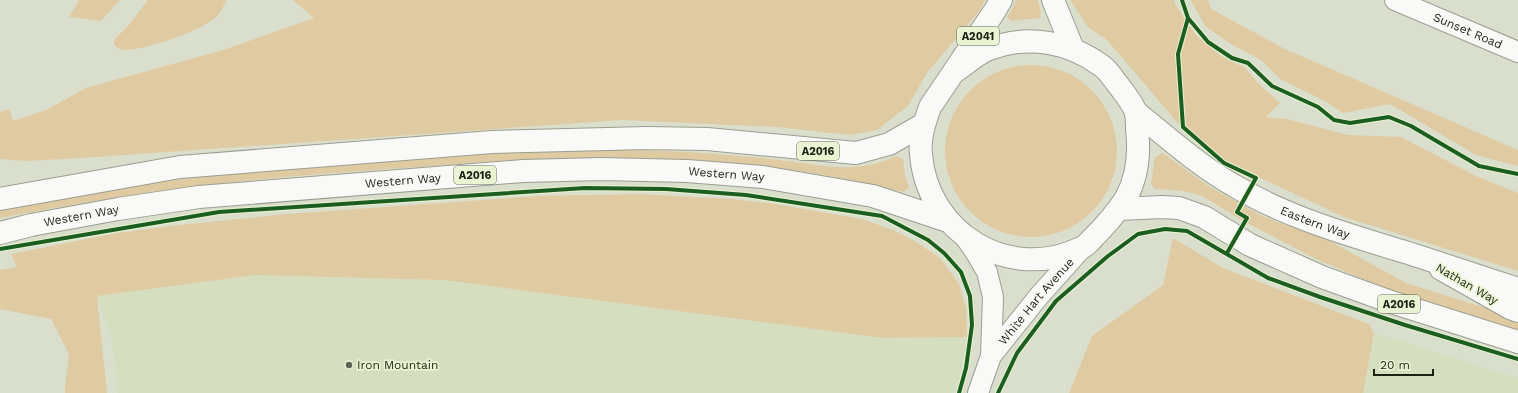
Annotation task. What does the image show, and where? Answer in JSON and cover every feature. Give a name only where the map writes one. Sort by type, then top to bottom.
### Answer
[{"type":"main road","name":"A2041","points":[[954,72],[1001,0]]},
{"type":"main road","points":[[1053,0],[1054,7],[1073,49]]},
{"type":"main road","points":[[1024,41],[1047,42],[1073,49],[1103,67],[1130,100],[1136,112],[1139,148],[1137,167],[1132,187],[1119,209],[1104,228],[1082,248],[1050,259],[1012,258],[980,247],[965,237],[948,221],[932,198],[924,173],[920,153],[924,124],[930,107],[954,72],[988,49],[1024,41]]},
{"type":"main road","name":"Eastern Way","points":[[1136,112],[1202,165],[1231,185],[1261,201],[1334,230],[1518,288]]},
{"type":"main road","name":"A2016","points":[[0,199],[180,167],[492,142],[647,138],[707,139],[856,154],[889,144],[924,124]]},
{"type":"main road","name":"Western Way","points":[[0,233],[31,225],[111,210],[199,197],[523,171],[602,169],[687,170],[763,177],[873,196],[948,221]]},
{"type":"main road","name":"A2016","points":[[1119,209],[1162,207],[1180,208],[1204,217],[1250,245],[1322,277],[1391,302],[1518,342]]},
{"type":"main road","name":"Nathan Way","points":[[1417,256],[1518,311]]},
{"type":"street","name":"Sunset Road","points":[[1396,0],[1428,6],[1518,52]]},
{"type":"street","name":"White Hart Avenue","points":[[965,237],[987,272],[993,297],[991,356],[978,393]]},
{"type":"street","name":"White Hart Avenue","points":[[991,356],[1039,296],[1082,248]]},
{"type":"shaded area","points":[[79,0],[120,0],[101,21],[69,17]]},
{"type":"shaded area","points":[[148,0],[227,0],[219,14],[212,20],[189,32],[147,47],[125,50],[117,48],[114,45],[114,40],[129,25]]},
{"type":"shaded area","points":[[293,0],[985,0],[980,10],[927,73],[908,106],[877,130],[850,135],[776,127],[622,120],[82,158],[26,161],[0,159],[0,112],[9,109],[13,121],[46,110],[86,88],[223,50],[314,18]]},
{"type":"shaded area","points":[[1016,0],[1038,0],[1041,12],[1040,18],[1011,21],[1007,16]]},
{"type":"shaded area","points":[[1070,0],[1174,0],[1176,6],[1196,35],[1221,56],[1245,68],[1260,85],[1280,103],[1266,117],[1287,119],[1348,135],[1401,137],[1476,176],[1518,193],[1518,271],[1344,217],[1222,160],[1176,121],[1107,40],[1088,27]]},
{"type":"shaded area","points":[[1191,0],[1208,0],[1211,9],[1285,49],[1518,150],[1518,166],[1476,155],[1390,104],[1343,113],[1325,101],[1280,79],[1261,60],[1229,43],[1205,26]]},
{"type":"shaded area","points":[[1023,65],[1039,65],[1072,75],[1092,90],[1107,110],[1115,134],[1117,151],[1115,168],[1107,192],[1092,212],[1072,227],[1056,233],[1039,237],[1023,237],[990,227],[970,212],[965,206],[955,192],[949,176],[945,159],[945,143],[955,110],[970,90],[976,85],[990,75],[1006,69]]},
{"type":"shaded area","points":[[582,149],[649,150],[699,153],[763,158],[839,167],[867,165],[881,162],[896,156],[903,159],[905,176],[909,188],[903,192],[807,172],[710,161],[562,158],[485,162],[221,183],[126,196],[0,218],[0,210],[82,194],[184,179],[252,172],[511,152]]},
{"type":"shaded area","points":[[1163,153],[1208,186],[1262,216],[1330,241],[1406,283],[1518,318],[1518,330],[1382,287],[1318,260],[1243,221],[1202,196],[1184,191],[1155,189],[1151,184],[1155,157]]},
{"type":"shaded area","points":[[642,194],[732,199],[775,204],[862,219],[893,230],[915,241],[940,258],[959,284],[966,308],[967,337],[883,338],[444,280],[255,275],[97,296],[107,393],[65,393],[69,354],[51,319],[0,309],[0,270],[17,267],[11,254],[111,234],[170,226],[287,214],[538,196]]},
{"type":"shaded area","points":[[1173,238],[1223,268],[1369,324],[1374,333],[1363,393],[1069,393],[1092,336],[1163,285]]},
{"type":"shaded area","points":[[255,275],[444,280],[883,338],[967,337],[961,372],[954,393],[118,393],[112,342],[97,296]]},
{"type":"shaded area","points":[[1374,333],[1518,378],[1518,393],[1363,393]]},
{"type":"cycle path","points":[[1182,0],[1188,18],[1208,42],[1232,58],[1248,63],[1272,86],[1318,107],[1334,120],[1350,123],[1389,117],[1411,126],[1479,166],[1518,174]]},
{"type":"cycle path","points":[[1188,18],[1178,54],[1183,127],[1224,163],[1256,178],[1237,212],[1247,218],[1227,253]]},
{"type":"cycle path","points":[[0,249],[219,212],[585,188],[666,189],[746,195],[882,216],[928,240],[944,253],[961,272],[970,296],[972,325],[966,368],[959,393]]},
{"type":"cycle path","points":[[998,393],[1017,353],[1056,301],[1108,256],[1138,234],[1165,229],[1187,231],[1268,278],[1405,325],[1518,359]]},
{"type":"place","name":"Iron Mountain","points":[[349,365]]}]
